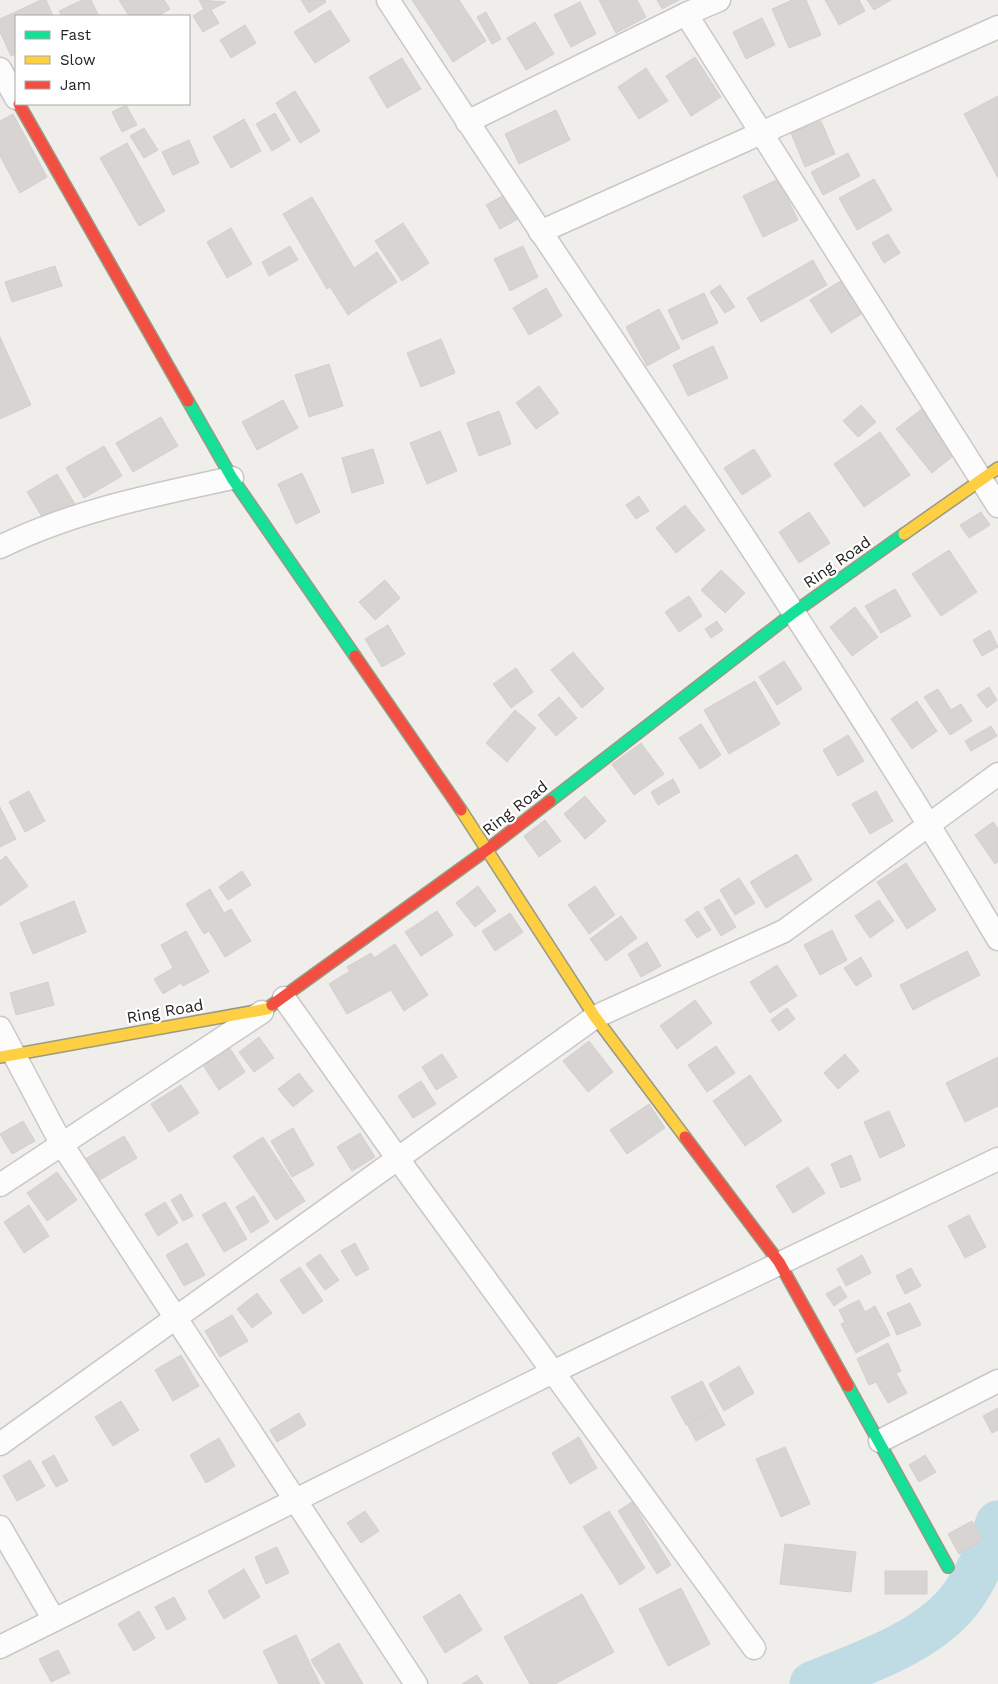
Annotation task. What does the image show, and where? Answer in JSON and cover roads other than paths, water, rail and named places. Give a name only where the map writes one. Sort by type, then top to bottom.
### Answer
[{"type":"street","points":[[388,0],[793,613],[930,825],[998,939]]},
{"type":"street","points":[[467,122],[718,0]]},
{"type":"street","points":[[686,14],[761,133],[990,474],[998,506]]},
{"type":"street","points":[[540,232],[998,27]]},
{"type":"street","points":[[0,70],[15,96]]},
{"type":"street","points":[[21,105],[232,478],[488,849],[595,1017],[779,1262],[880,1441],[948,1567]]},
{"type":"street","name":"Ring Road","points":[[7,1056],[276,1003],[488,849],[793,613],[990,474]]},
{"type":"street","points":[[0,548],[33,531],[127,500],[232,478]]},
{"type":"street","points":[[0,1444],[177,1319],[595,1017],[784,931],[998,774]]},
{"type":"street","points":[[0,1185],[276,1003],[398,1159],[555,1371],[754,1648]]},
{"type":"street","points":[[0,1028],[7,1056],[61,1143],[415,1684]]},
{"type":"street","points":[[0,1647],[555,1371],[779,1262],[998,1159]]},
{"type":"street","points":[[880,1441],[998,1381]]},
{"type":"street","points":[[0,1527],[54,1620]]},
{"type":"waterway","points":[[812,1684],[887,1653],[923,1633],[939,1621],[953,1608],[967,1590],[985,1556],[998,1523]]}]
